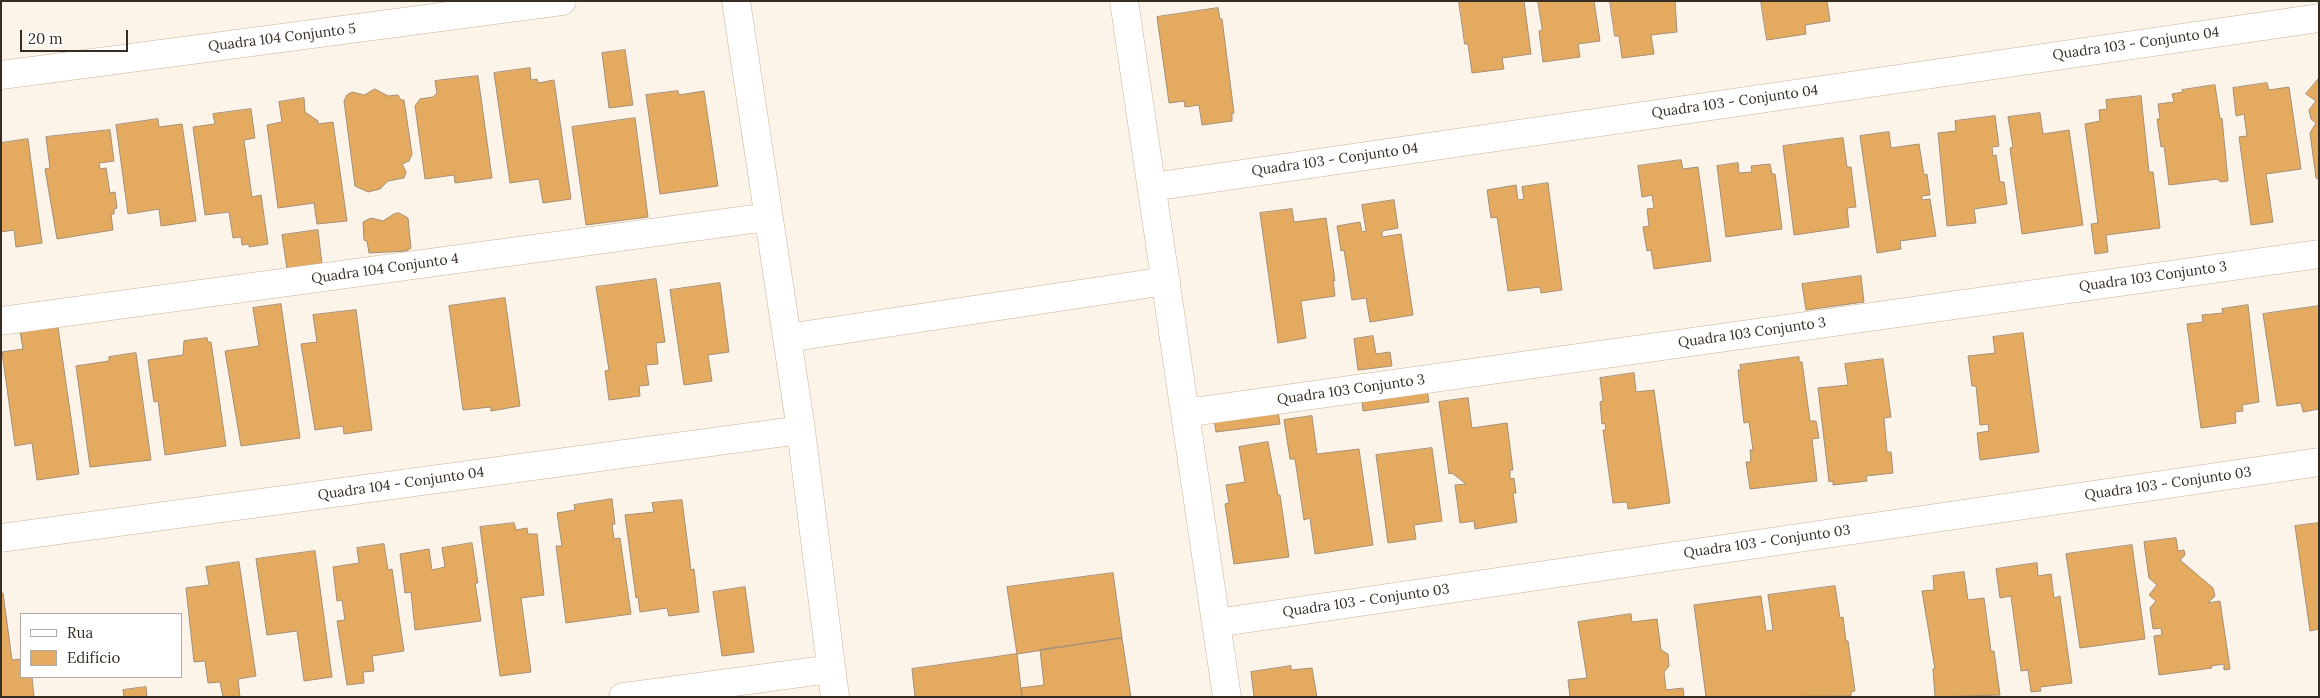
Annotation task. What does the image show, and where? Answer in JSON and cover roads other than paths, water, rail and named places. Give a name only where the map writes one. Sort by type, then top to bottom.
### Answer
[{"type":"street","name":"Quadra 104 Conjunto 5","points":[[1,75],[562,1]]},
{"type":"street","points":[[736,1],[801,430],[835,697]]},
{"type":"street","points":[[1124,1],[1226,697]]},
{"type":"street","name":"Quadra 103 - Conjunto 04","points":[[1152,187],[2319,18]]},
{"type":"street","name":"Quadra 104 Conjunto 4","points":[[1,321],[768,217]]},
{"type":"street","name":"Quadra 103 Conjunto 3","points":[[1185,413],[2319,254]]},
{"type":"street","points":[[786,338],[1166,281]]},
{"type":"street","name":"Quadra 104 - Conjunto 04","points":[[1,538],[801,430]]},
{"type":"street","name":"Quadra 103 - Conjunto 03","points":[[1216,623],[2319,462]]},
{"type":"street","points":[[623,697],[831,669]]}]
